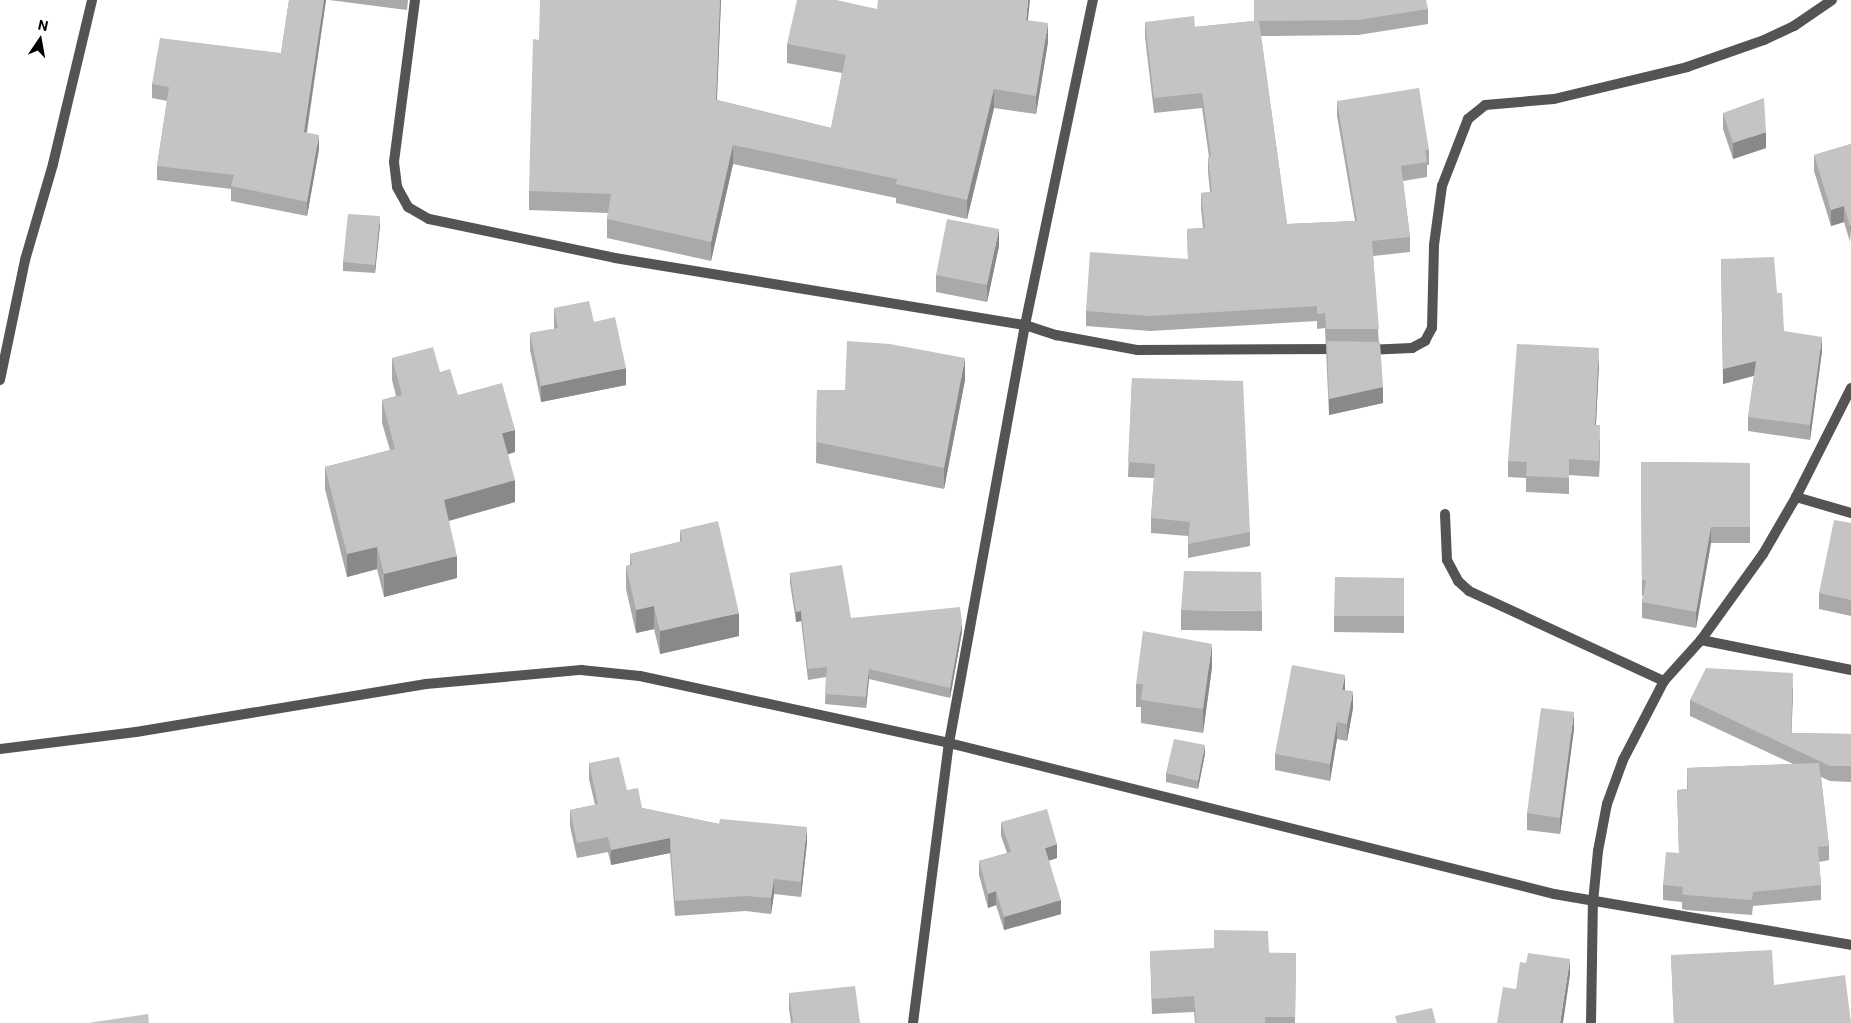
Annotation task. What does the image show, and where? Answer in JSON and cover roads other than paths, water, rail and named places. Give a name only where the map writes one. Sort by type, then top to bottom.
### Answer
[{"type":"street","points":[[0,380],[25,260],[54,164],[92,0]]},
{"type":"street","points":[[415,0],[394,162],[397,188],[408,206],[429,219],[615,258],[1025,325],[1065,337],[1137,350],[1383,351],[1412,348],[1425,341],[1432,328],[1437,212],[1455,146],[1468,119],[1485,105],[1554,99],[1687,67],[1764,40],[1794,26],[1832,0]]},
{"type":"street","points":[[913,1023],[949,743],[1025,325],[1093,0]]},
{"type":"street","points":[[1591,1023],[1593,902],[1607,804],[1623,760],[1664,680],[1701,640],[1762,554],[1796,497],[1851,388]]},
{"type":"street","points":[[1796,497],[1851,513]]},
{"type":"street","points":[[1445,514],[1447,560],[1458,581],[1469,591],[1664,680]]},
{"type":"street","points":[[1701,640],[1851,670]]},
{"type":"street","points":[[0,749],[154,729],[426,684],[581,670],[640,676],[949,743],[1593,902],[1851,945]]}]
